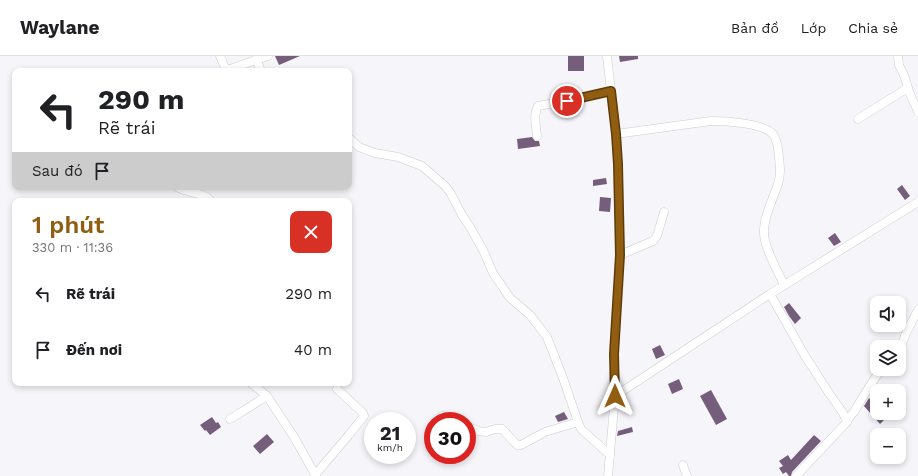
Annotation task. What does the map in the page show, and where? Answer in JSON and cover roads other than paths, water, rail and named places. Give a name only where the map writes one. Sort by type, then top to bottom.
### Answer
[{"type":"street","points":[[220,56],[224,68]]},
{"type":"street","points":[[233,68],[268,56]]},
{"type":"street","points":[[607,56],[618,164],[620,255],[614,354],[615,396],[608,476]]},
{"type":"street","points":[[898,56],[899,66],[918,112]]},
{"type":"street","points":[[256,59],[260,68]]},
{"type":"street","points":[[858,119],[908,88]]},
{"type":"street","points":[[537,136],[535,109],[538,106],[611,91]]},
{"type":"street","points":[[616,134],[711,121],[737,122],[760,127],[770,131],[774,135],[778,144],[780,178],[769,207],[764,233],[767,248],[784,285]]},
{"type":"street","points":[[352,141],[359,147],[375,153],[398,157],[422,166],[450,192],[483,250],[493,273],[510,298],[530,315],[547,337],[581,429],[610,455]]},
{"type":"street","points":[[183,190],[208,198]]},
{"type":"street","points":[[615,396],[784,285],[918,202]]},
{"type":"street","points":[[620,255],[653,241],[657,236],[664,212]]},
{"type":"street","points":[[770,294],[805,356],[843,413],[847,422]]},
{"type":"street","points":[[904,340],[918,310]]},
{"type":"street","points":[[796,476],[847,422],[876,376]]},
{"type":"street","points":[[255,386],[267,396],[294,437],[315,476],[364,416],[363,413],[337,389]]},
{"type":"street","points":[[230,419],[267,396]]},
{"type":"street","points":[[476,430],[486,432],[495,429],[502,429],[517,444],[521,445],[546,432],[578,422]]},
{"type":"street","points":[[684,464],[687,476]]}]
